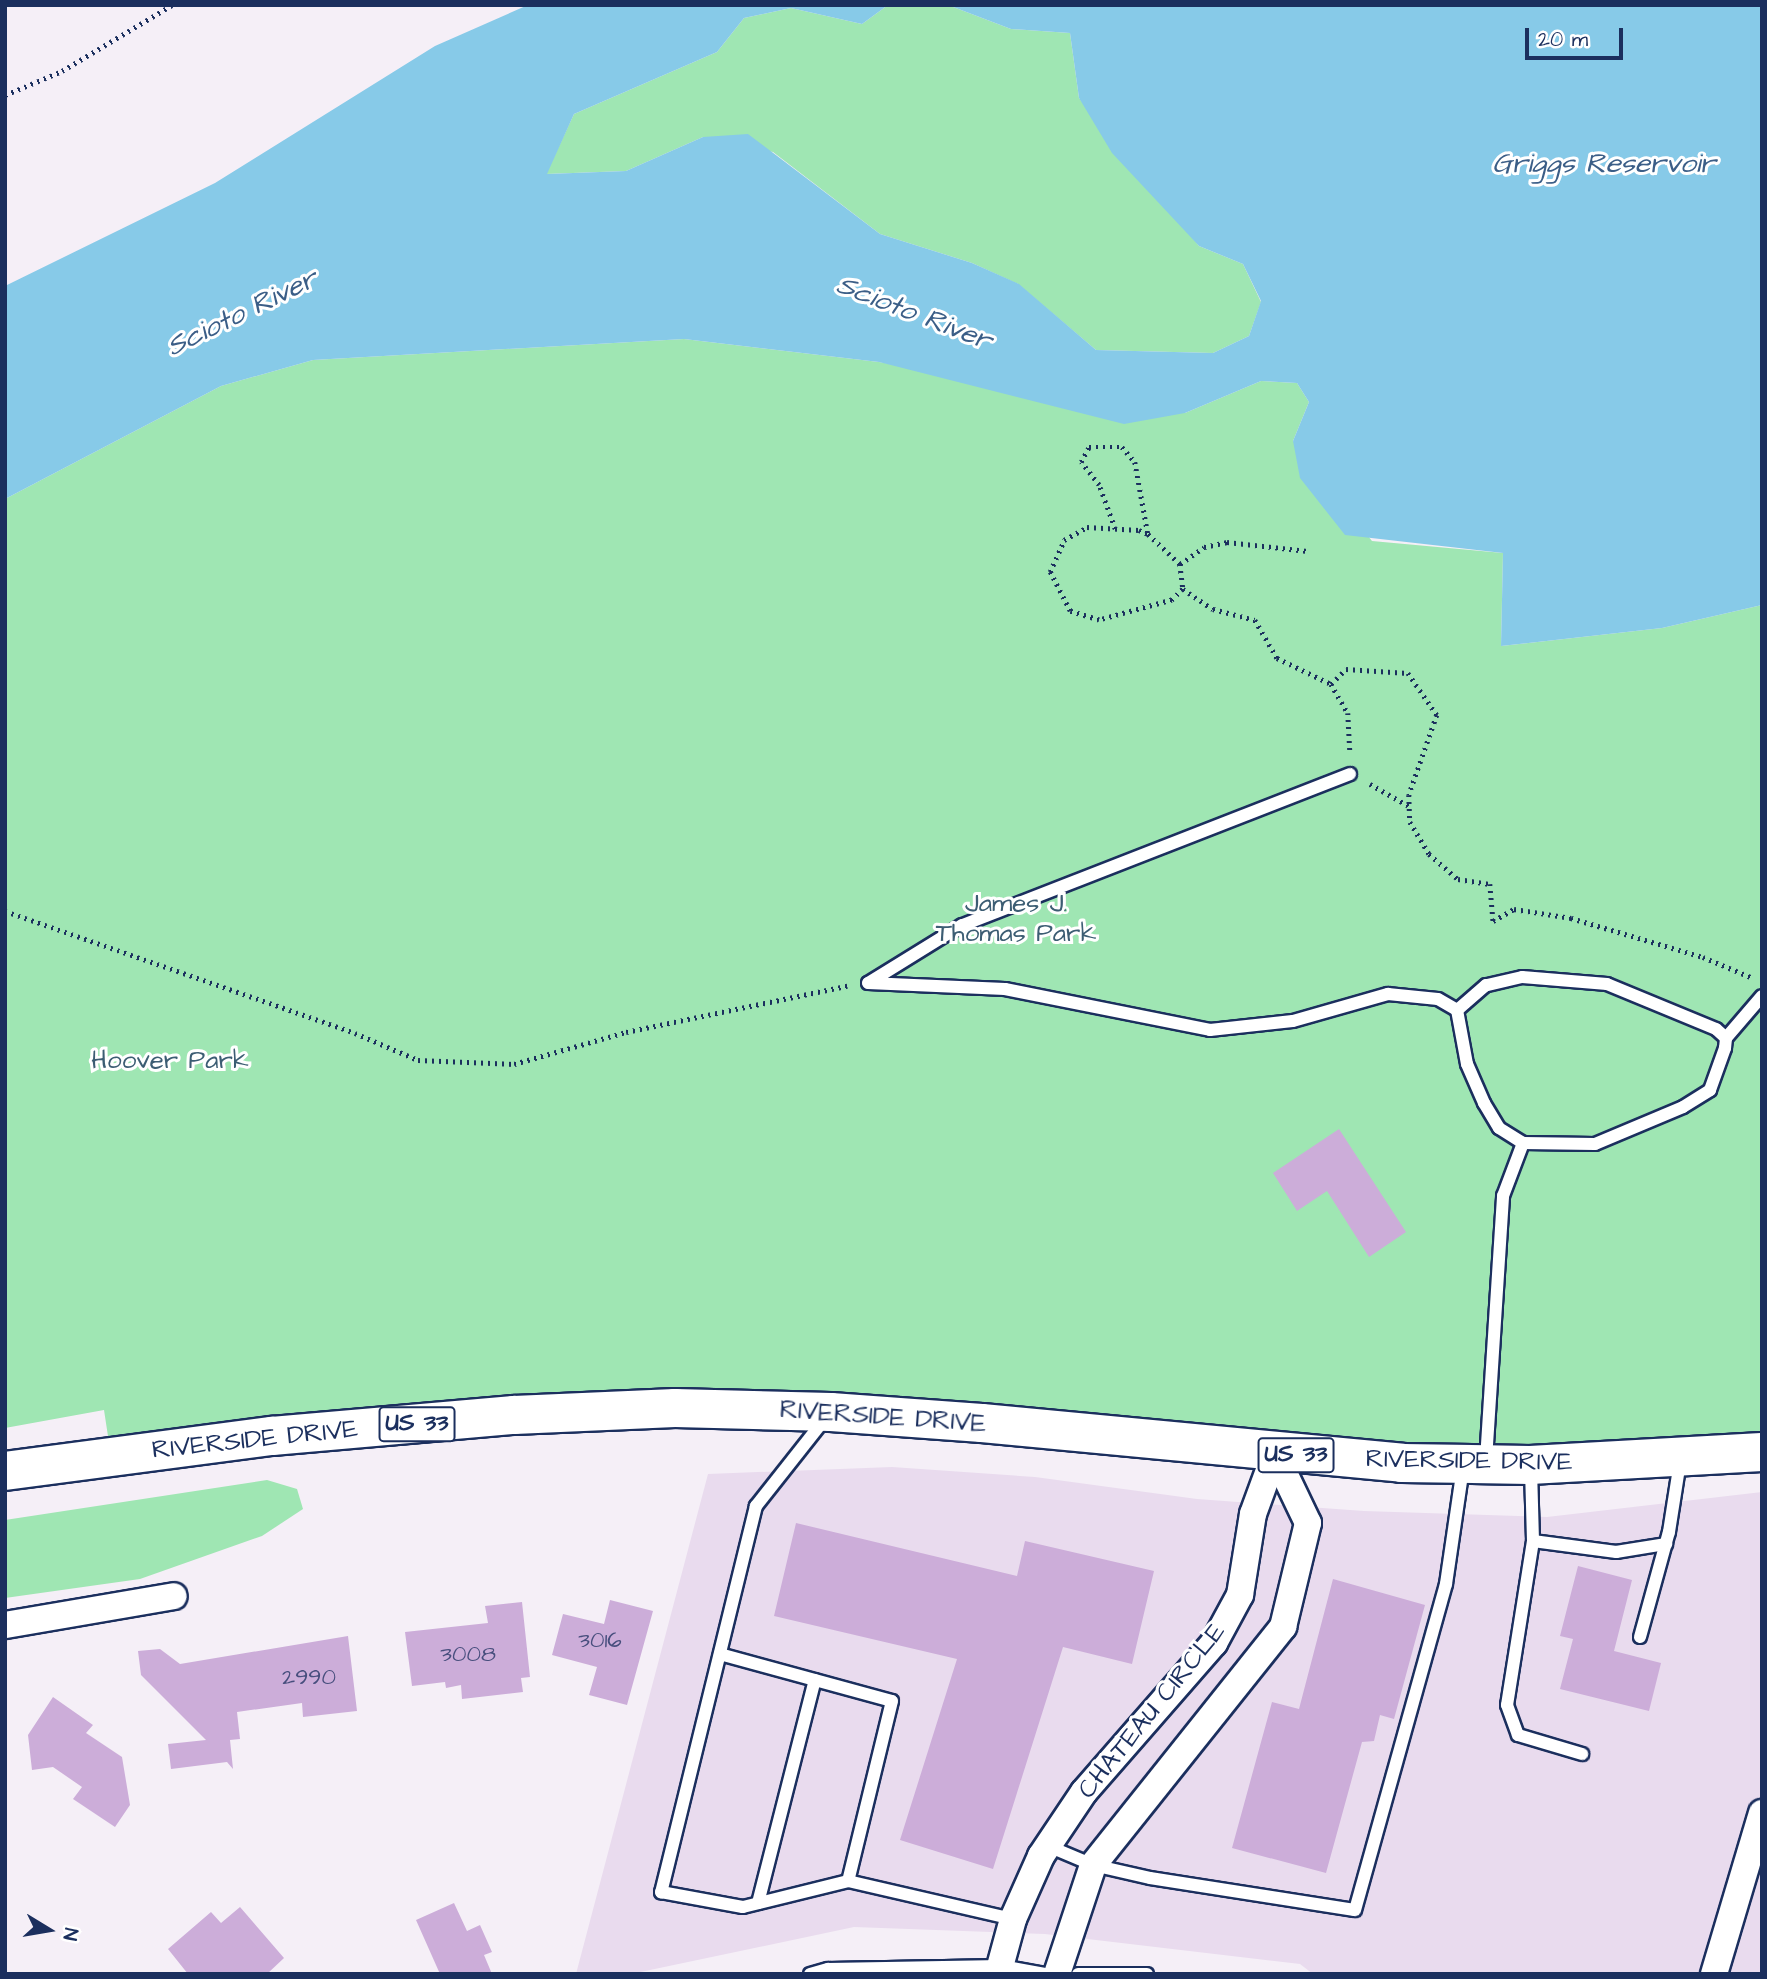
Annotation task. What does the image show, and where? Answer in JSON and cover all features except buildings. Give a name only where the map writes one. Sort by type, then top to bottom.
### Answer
[{"type":"main road","name":"RIVERSIDE DRIVE","points":[[5,1471],[272,1436],[514,1416],[675,1408],[831,1412],[1275,1454],[1474,1465],[1531,1465],[1762,1452]]},
{"type":"street","name":"CHATEAU CIRCLE","points":[[1000,1970],[1013,1919],[1048,1846],[1084,1792],[1214,1643],[1240,1595],[1253,1514],[1275,1454]]},
{"type":"street","name":"CHATEAU CIRCLE","points":[[1057,1974],[1093,1865],[1283,1627],[1308,1523],[1275,1454]]},
{"type":"street","points":[[5,1625],[174,1596]]},
{"type":"street","points":[[1714,1974],[1744,1860],[1762,1813]]},
{"type":"lane","points":[[1350,774],[962,925],[868,983],[1005,989],[1210,1030],[1293,1021],[1388,994],[1438,999],[1457,1010],[1467,1064],[1484,1103],[1499,1128],[1524,1143],[1594,1144],[1683,1107],[1710,1090],[1726,1038],[1762,996]]},
{"type":"lane","points":[[1457,1010],[1486,985],[1522,977],[1566,979],[1607,984],[1716,1029],[1726,1038]]},
{"type":"lane","points":[[1048,1846],[1093,1865],[1355,1910],[1446,1584],[1474,1465],[1503,1196],[1524,1143]]},
{"type":"lane","points":[[831,1412],[756,1506],[661,1892],[743,1907],[848,1881],[1013,1919]]},
{"type":"lane","points":[[1640,1637],[1666,1544],[1681,1458]]},
{"type":"lane","points":[[1531,1465],[1533,1541],[1507,1705],[1518,1735],[1582,1754]]},
{"type":"lane","points":[[1533,1541],[1616,1552],[1666,1544]]},
{"type":"lane","points":[[720,1654],[892,1701],[848,1881]]},
{"type":"lane","points":[[758,1903],[815,1680]]},
{"type":"lane","points":[[810,1974],[828,1969],[1000,1970],[1046,1974]]},
{"type":"lane","points":[[1078,1974],[1147,1974]]},
{"type":"path","points":[[5,94],[62,71],[172,5]]},
{"type":"path","points":[[1115,529],[1099,485],[1081,462],[1090,447],[1122,447],[1135,462],[1148,534]]},
{"type":"path","points":[[1184,589],[1172,600],[1099,620],[1070,611],[1050,572],[1064,540],[1087,527],[1148,534],[1180,564],[1184,589],[1213,609],[1255,620],[1277,658],[1331,684],[1348,713],[1350,774],[1409,806]]},
{"type":"path","points":[[1180,564],[1204,547],[1227,542],[1307,551]]},
{"type":"path","points":[[1331,684],[1346,669],[1408,673],[1437,715],[1409,806],[1410,822],[1429,854],[1458,879],[1490,884],[1493,921],[1514,909],[1571,918],[1703,957],[1751,975],[1762,986]]},
{"type":"path","points":[[5,911],[355,1033],[418,1060],[514,1064],[626,1032],[860,983]]},
{"type":"shaded area","points":[[892,1467],[1035,1477],[1197,1499],[1364,1511],[1547,1517],[1762,1492],[1762,1974],[1313,1974],[1300,1964],[1045,1934],[854,1927],[631,1974],[576,1974],[708,1474]]},
{"type":"green space","points":[[888,5],[948,5],[1011,29],[1070,33],[1079,98],[1199,246],[1243,264],[1261,302],[1249,336],[1213,353],[1096,350],[1018,284],[972,263],[880,234],[773,152],[703,137],[626,171],[546,174],[574,114],[717,52],[744,18],[791,8],[862,24]]},
{"type":"green space","name":"James J. Thomas Park","points":[[684,339],[879,362],[1185,413],[1261,381],[1297,383],[1309,402],[1293,441],[1372,541],[1503,553],[1501,646],[1662,628],[1762,605],[1762,1452],[1531,1465],[831,1412],[111,1456],[104,1410],[5,1428],[5,499],[221,386],[313,360]]},
{"type":"green space","points":[[267,1480],[297,1489],[303,1509],[262,1536],[140,1579],[5,1598],[5,1520]]},
{"type":"water","points":[[528,5],[888,5],[862,24],[791,8],[744,18],[717,52],[574,114],[547,174],[626,171],[703,137],[748,134],[880,234],[972,263],[1019,284],[1096,350],[1213,353],[1249,336],[1261,301],[1243,264],[1199,246],[1112,153],[1079,98],[1070,33],[1011,29],[948,5],[1762,5],[1762,605],[1662,628],[1501,646],[1503,553],[1345,535],[1300,478],[1293,441],[1309,402],[1297,383],[1261,381],[1185,413],[1124,424],[879,362],[684,339],[313,360],[221,386],[5,499],[5,286],[215,183],[435,46]]},
{"type":"water label","name":"Griggs Reservoir","points":[[1604,164]]},
{"type":"water label","name":"Scioto River","points":[[242,313]]},
{"type":"water label","name":"Scioto River","points":[[914,313]]},
{"type":"park label","name":"Hoover Park","points":[[170,1061]]}]
